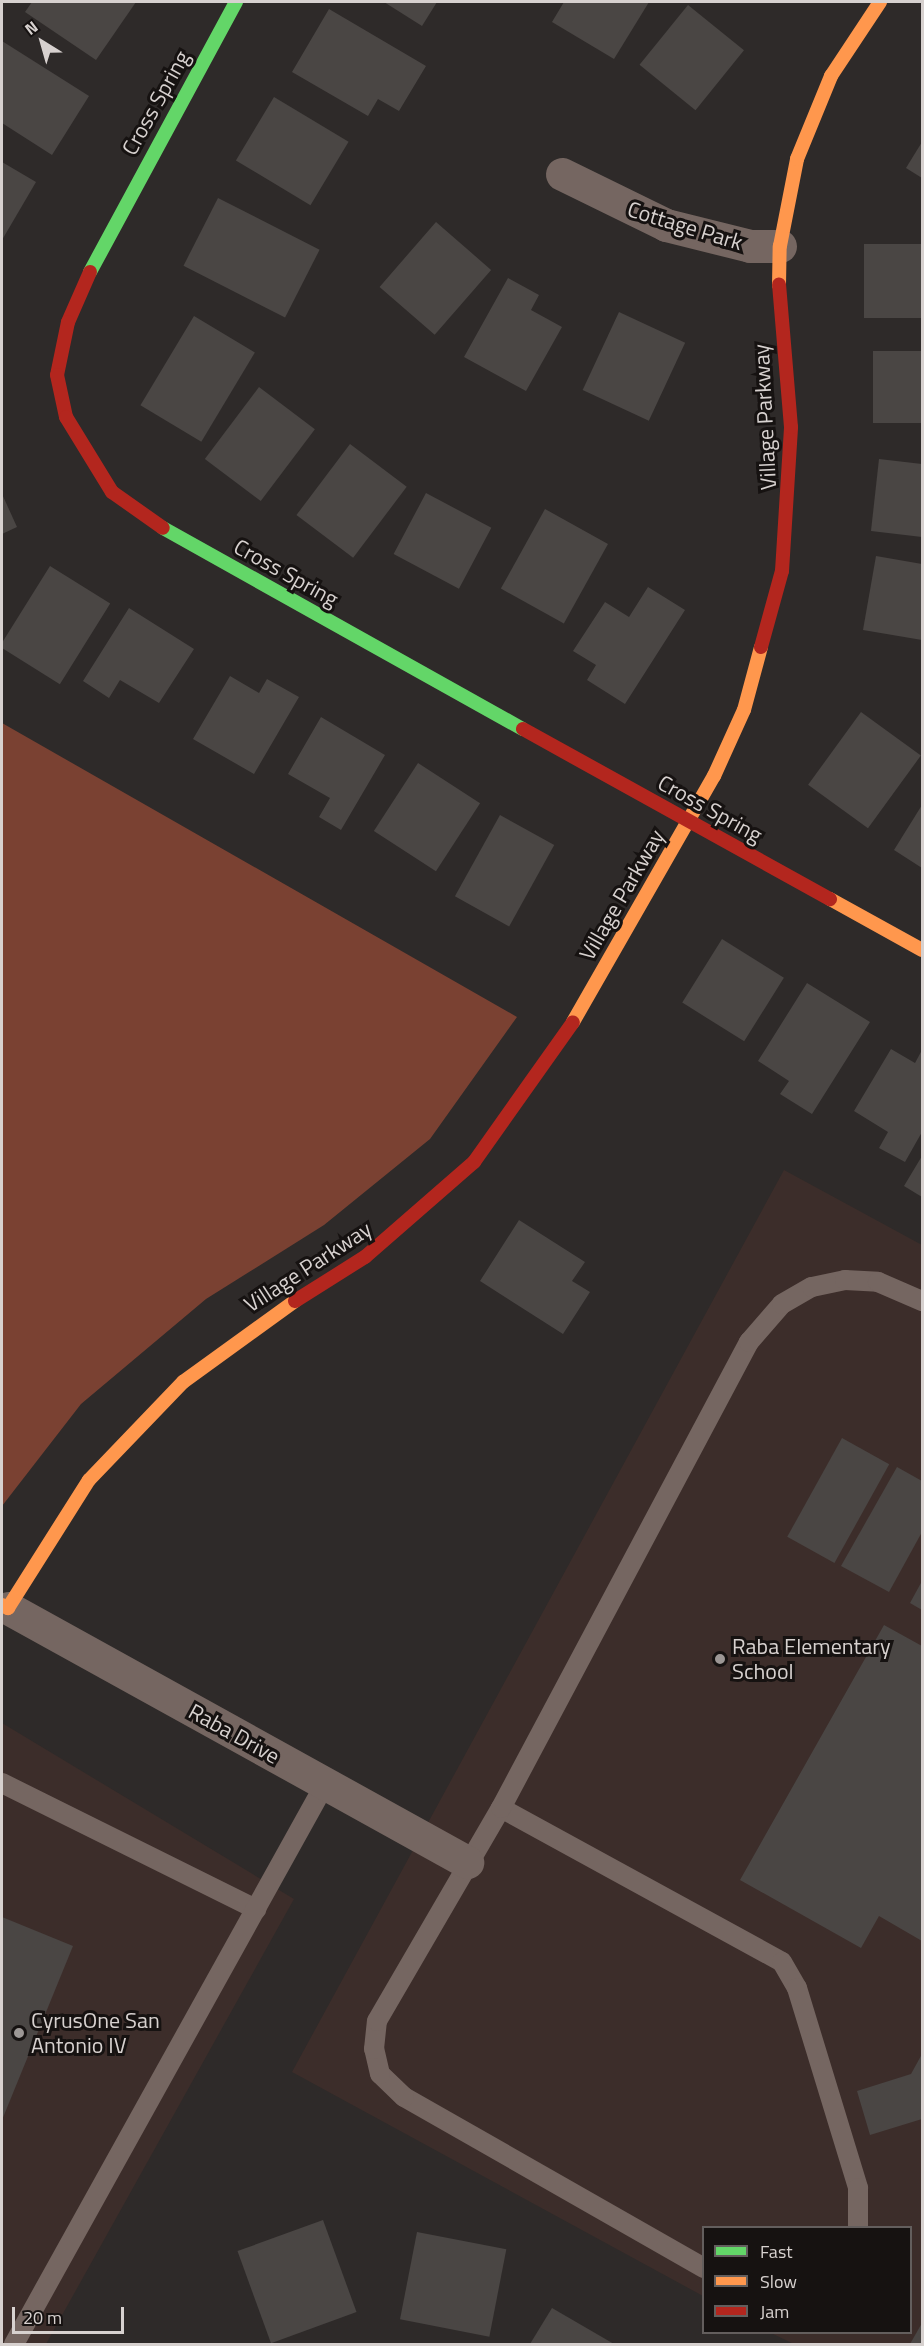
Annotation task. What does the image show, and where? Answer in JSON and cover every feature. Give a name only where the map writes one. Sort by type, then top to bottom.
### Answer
[{"type":"street","name":"Cross Spring","points":[[236,2],[100,248],[68,322],[57,375],[66,417],[87,459],[112,492],[146,519],[922,950]]},
{"type":"street","name":"Village Parkway","points":[[5,1607],[35,1557],[89,1480],[183,1382],[239,1337],[365,1257],[474,1162],[559,1047],[688,821],[744,710],[782,572],[791,427],[779,302],[780,246],[811,117],[880,2]]},
{"type":"street","name":"Cottage Park","points":[[562,174],[666,225],[750,246],[780,246]]},
{"type":"street","name":"Raba Drive","points":[[5,1607],[467,1862]]},
{"type":"lane","points":[[702,2267],[404,2097],[380,2074],[374,2049],[377,2020],[467,1862],[501,1808],[749,1342],[782,1304],[812,1287],[845,1280],[878,1282],[922,1301]]},
{"type":"lane","points":[[2,1783],[256,1909]]},
{"type":"lane","points":[[14,2344],[325,1784]]},
{"type":"lane","points":[[501,1808],[782,1962],[797,1988],[858,2188],[858,2226]]},
{"type":"shaded area","points":[[2,723],[517,1017],[430,1139],[324,1225],[206,1299],[81,1404],[2,1506]]},
{"type":"shaded area","name":"Raba Elementary School","points":[[784,1170],[922,1245],[922,2344],[794,2344],[773,2334],[912,2334],[912,2226],[702,2226],[702,2295],[292,2072]]},
{"type":"shaded area","points":[[2,1723],[294,1899],[46,2344],[2,2344]]},
{"type":"building","points":[[32,2],[136,2],[96,60],[25,12]]},
{"type":"building","points":[[384,2],[437,2],[422,26]]},
{"type":"building","points":[[564,2],[649,2],[614,59],[552,22]]},
{"type":"building","points":[[688,5],[744,50],[695,110],[640,65]]},
{"type":"building","points":[[329,9],[426,66],[399,111],[378,99],[368,116],[292,72]]},
{"type":"building","points":[[2,41],[89,96],[52,155],[2,123]]},
{"type":"building","points":[[274,97],[349,142],[310,205],[236,160]]},
{"type":"building","points":[[922,142],[922,178],[906,168]]},
{"type":"building","points":[[2,162],[36,182],[2,240]]},
{"type":"building","points":[[218,198],[320,250],[285,317],[183,266]]},
{"type":"building","points":[[436,222],[491,270],[435,335],[380,287]]},
{"type":"building","points":[[864,244],[922,244],[922,318],[864,318]]},
{"type":"building","points":[[508,278],[539,295],[531,310],[562,327],[526,391],[464,357]]},
{"type":"building","points":[[619,312],[685,343],[649,421],[583,390]]},
{"type":"building","points":[[194,316],[255,353],[201,442],[140,405]]},
{"type":"building","points":[[873,351],[922,351],[922,423],[873,423]]},
{"type":"building","points":[[259,387],[315,429],[261,501],[205,459]]},
{"type":"building","points":[[350,444],[407,487],[353,558],[296,515]]},
{"type":"building","points":[[879,459],[922,464],[922,537],[871,531]]},
{"type":"building","points":[[426,493],[491,528],[459,589],[394,554]]},
{"type":"building","points":[[2,494],[17,527],[2,534]]},
{"type":"building","points":[[545,509],[608,544],[564,623],[501,589]]},
{"type":"building","points":[[876,556],[922,564],[922,640],[863,630]]},
{"type":"building","points":[[50,566],[110,604],[60,684],[2,648],[2,643]]},
{"type":"building","points":[[648,587],[685,610],[625,704],[587,680],[596,665],[573,651],[605,602],[629,617]]},
{"type":"building","points":[[129,608],[194,649],[159,703],[120,680],[109,698],[83,681]]},
{"type":"building","points":[[230,676],[259,693],[267,679],[299,697],[254,774],[193,739]]},
{"type":"building","points":[[861,712],[921,755],[868,828],[808,785]]},
{"type":"building","points":[[321,717],[385,755],[341,830],[319,817],[330,798],[288,774]]},
{"type":"building","points":[[418,763],[480,803],[436,871],[374,831]]},
{"type":"building","points":[[922,805],[922,868],[894,850]]},
{"type":"building","points":[[500,815],[554,845],[509,926],[455,896]]},
{"type":"building","points":[[722,939],[784,978],[744,1041],[682,1003]]},
{"type":"building","points":[[807,983],[870,1022],[812,1114],[780,1094],[789,1081],[758,1061]]},
{"type":"building","points":[[891,1049],[915,1063],[922,1050],[922,1132],[905,1162],[879,1148],[888,1132],[854,1111]]},
{"type":"building","points":[[922,1156],[922,1197],[904,1186]]},
{"type":"building","points":[[519,1220],[585,1262],[572,1281],[590,1292],[563,1334],[480,1281]]},
{"type":"building","points":[[842,1438],[889,1464],[834,1563],[787,1537]]},
{"type":"building","points":[[897,1467],[922,1481],[922,1532],[889,1592],[841,1566]]},
{"type":"building","points":[[922,1581],[922,1610],[910,1603]]},
{"type":"building","points":[[884,1625],[922,1646],[922,1941],[879,1916],[861,1948],[740,1880]]},
{"type":"building","name":"CyrusOne San Antonio IV","points":[[2,1917],[73,1946],[2,2120]]},
{"type":"building","points":[[922,2054],[922,2119],[870,2135],[857,2091],[911,2074]]},
{"type":"building","points":[[323,2220],[357,2312],[271,2343],[237,2251]]},
{"type":"building","points":[[417,2232],[506,2249],[489,2337],[400,2319]]},
{"type":"building","points":[[552,2308],[614,2344],[530,2344]]},
{"type":"building","points":[[922,2323],[922,2344],[910,2344]]},
{"type":"traffic: fast","points":[[90,272],[236,2]]},
{"type":"traffic: fast","points":[[163,528],[523,729]]},
{"type":"traffic: slow","points":[[779,285],[780,246],[797,159],[831,76],[880,2]]},
{"type":"traffic: slow","points":[[573,1022],[714,776],[744,710],[761,647]]},
{"type":"traffic: slow","points":[[830,899],[922,950]]},
{"type":"traffic: slow","points":[[2,1605],[8,1608],[89,1480],[183,1382],[295,1301]]},
{"type":"traffic: jam","points":[[90,272],[68,322],[57,375],[66,417],[112,492],[163,528]]},
{"type":"traffic: jam","points":[[761,647],[782,571],[791,427],[779,285]]},
{"type":"traffic: jam","points":[[523,729],[830,899]]},
{"type":"traffic: jam","points":[[295,1301],[365,1257],[474,1162],[573,1022]]},
{"type":"place","name":"Raba Elementary School","points":[[720,1659]]},
{"type":"place","name":"CyrusOne San Antonio IV","points":[[19,2033]]}]
